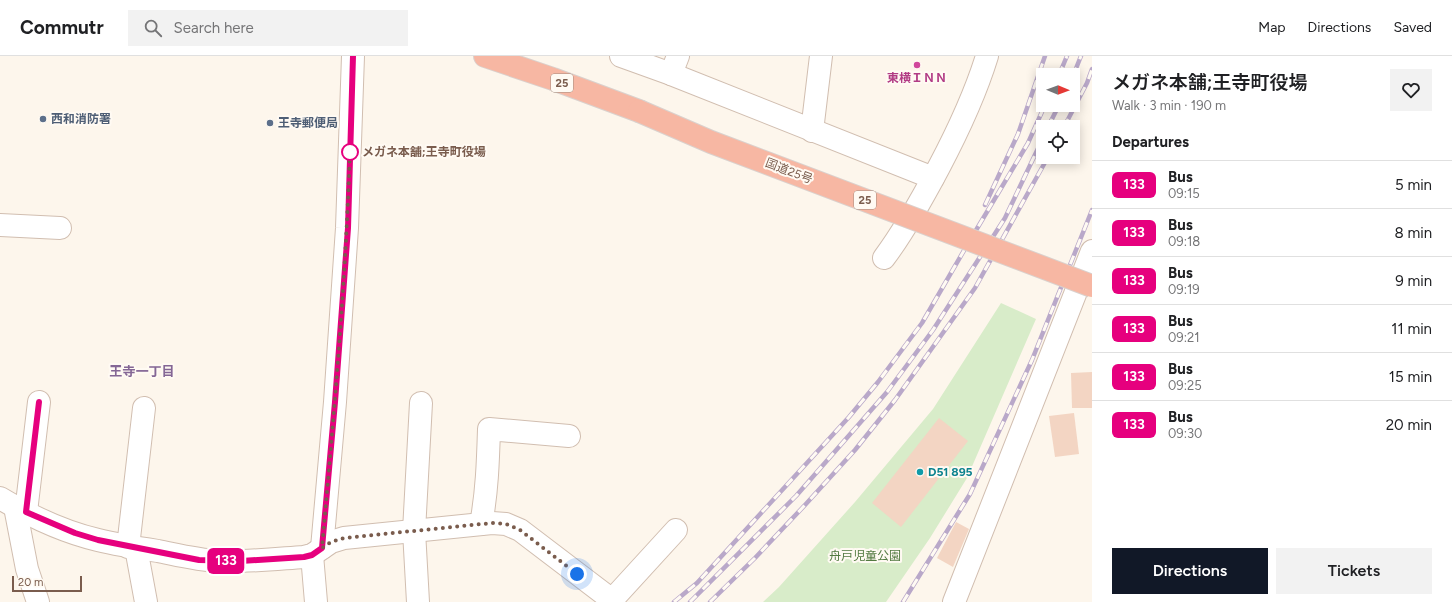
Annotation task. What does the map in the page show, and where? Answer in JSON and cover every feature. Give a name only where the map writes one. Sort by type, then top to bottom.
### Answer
[{"type":"highway","name":"国道25号","points":[[485,56],[553,79],[639,111],[711,142],[1092,286]]},
{"type":"street","points":[[316,602],[317,551],[335,402],[348,228],[353,56]]},
{"type":"street","points":[[621,56],[674,65],[812,131],[933,178]]},
{"type":"street","points":[[812,131],[821,56]]},
{"type":"street","points":[[884,258],[900,237],[918,208],[969,108],[987,56]]},
{"type":"street","points":[[0,225],[60,228]]},
{"type":"street","points":[[954,602],[1092,251]]},
{"type":"street","points":[[38,602],[27,569],[14,506],[39,402]]},
{"type":"street","points":[[418,602],[414,531],[421,403]]},
{"type":"street","points":[[144,408],[132,547],[146,602]]},
{"type":"street","points":[[481,524],[488,481],[489,430],[569,436]]},
{"type":"street","points":[[14,506],[75,533],[98,540],[199,560],[218,561],[304,557],[331,542],[344,538],[492,523],[506,524],[520,530],[612,600],[676,530]]},
{"type":"green space","name":"舟戸児童公園","points":[[1001,303],[1036,319],[967,478],[930,538],[886,602],[763,602],[779,587],[855,502],[933,409]]},
{"type":"building","points":[[1092,372],[1092,408],[1072,408],[1071,373]]},
{"type":"building","points":[[1074,413],[1079,454],[1055,457],[1049,416]]},
{"type":"building","points":[[939,418],[968,441],[901,527],[872,503]]},
{"type":"building","points":[[956,522],[969,529],[953,567],[937,558]]},
{"type":"railway","points":[[985,205],[1018,134],[1045,56]]},
{"type":"railway","points":[[1062,68],[1067,56]]},
{"type":"railway","points":[[1076,68],[1081,56]]},
{"type":"railway","points":[[1068,120],[1087,83],[1092,69]]},
{"type":"railway","points":[[674,602],[697,583],[849,417],[878,382],[922,323],[1028,143],[1042,112]]},
{"type":"railway","points":[[1052,120],[1056,112]]},
{"type":"railway","points":[[690,602],[796,496],[887,392],[933,330],[1005,218],[1036,153]]},
{"type":"railway","points":[[710,602],[755,558],[805,505],[855,450],[895,400],[975,288],[1044,164]]},
{"type":"railway","points":[[903,602],[970,494],[1032,360],[1092,210]]},
{"type":"bus line","name":"133","points":[[39,402],[26,512],[75,533],[98,540],[199,560],[241,561],[304,557],[312,555],[322,548],[348,228],[353,56]]},
{"type":"place","name":"東横ＩＮＮ","points":[[917,65]]},
{"type":"place","name":"西和消防署","points":[[43,119]]},
{"type":"place","name":"王寺郵便局","points":[[270,123]]},
{"type":"place","name":"メガネ本舗;王寺町役場","points":[[350,152]]},
{"type":"place","name":"D51 895","points":[[920,472]]},
{"type":"district","name":"王寺一丁目","points":[[142,371]]},
{"type":"route","points":[[350,152],[350,146],[348,228],[322,548],[331,542],[344,538],[492,523],[506,524],[520,530],[577,574]]}]
